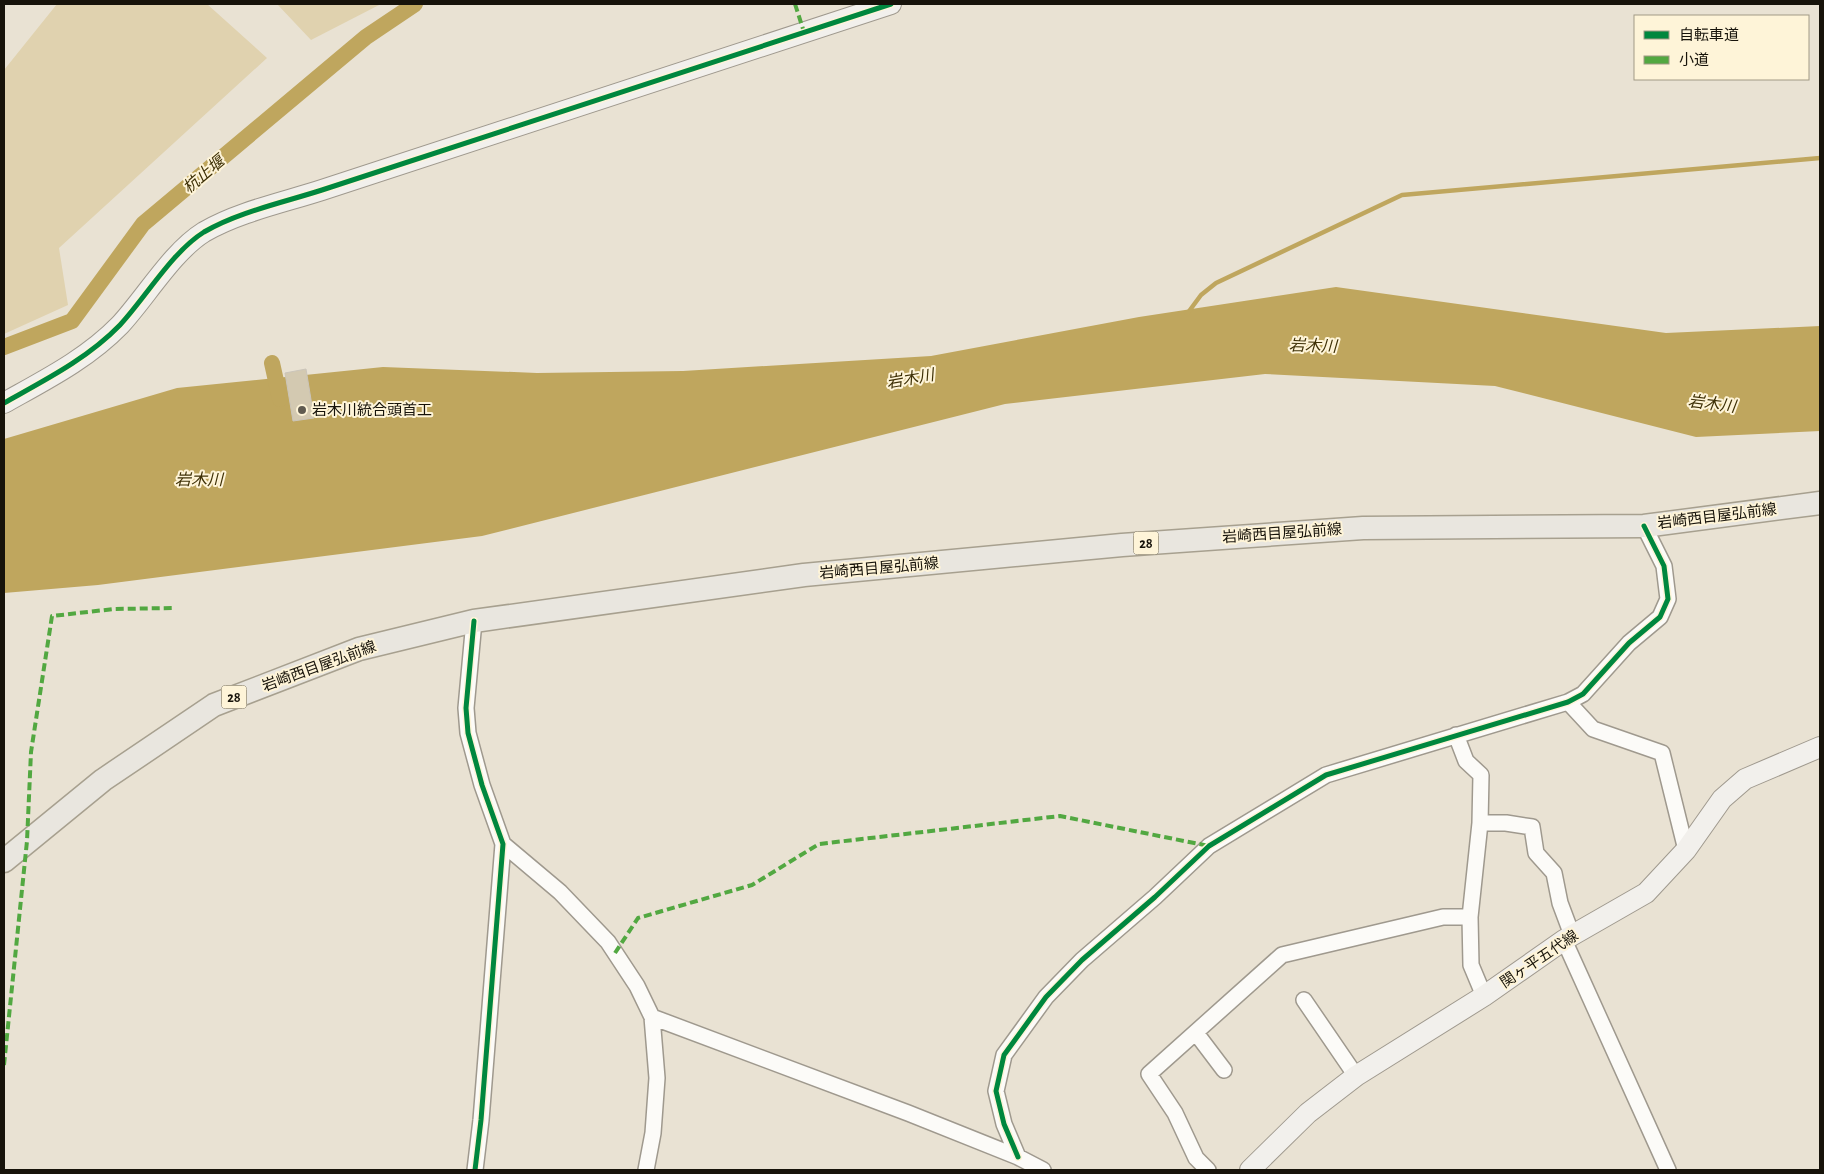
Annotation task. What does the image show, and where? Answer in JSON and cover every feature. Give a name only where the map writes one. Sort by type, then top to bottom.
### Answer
[{"type":"main road","name":"岩崎西目屋弘前線","points":[[4,861],[103,780],[214,705],[359,649],[474,621],[804,575],[1122,545],[1362,528],[1644,526],[1820,502]]},
{"type":"street","points":[[4,403],[58,373],[94,348],[120,325],[181,252],[211,229],[250,212],[332,187],[891,4]]},
{"type":"street","points":[[1018,1157],[1004,1124],[996,1091],[1004,1055],[1046,997],[1082,960],[1155,897],[1209,846],[1326,775],[1568,702],[1582,694],[1629,643],[1660,617],[1668,599],[1664,566],[1644,526]]},
{"type":"street","points":[[474,621],[466,708],[468,733],[482,785],[504,844],[482,1120],[475,1170]]},
{"type":"street","points":[[1568,702],[1593,729],[1662,753],[1686,850]]},
{"type":"street","points":[[1456,735],[1466,761],[1481,775],[1480,823],[1470,917],[1471,965],[1484,996]]},
{"type":"street","name":"関ヶ平五代線","points":[[1250,1170],[1308,1113],[1356,1076],[1484,996],[1568,938],[1646,893],[1686,850],[1722,799],[1745,778],[1820,747]]},
{"type":"street","points":[[1480,823],[1506,823],[1532,827],[1536,853],[1554,872],[1568,938],[1668,1170]]},
{"type":"street","points":[[504,844],[560,892],[608,942],[637,986],[652,1017],[657,1078],[653,1133],[646,1170]]},
{"type":"street","points":[[1208,1170],[1196,1158],[1175,1113],[1149,1074],[1282,955],[1443,917],[1470,917]]},
{"type":"street","points":[[1304,1000],[1356,1076]]},
{"type":"street","points":[[652,1017],[908,1113],[1018,1157],[1043,1170]]},
{"type":"street","points":[[1196,1033],[1224,1070]]},
{"type":"shaded area","points":[[57,4],[207,4],[267,58],[59,248],[68,305],[4,334],[4,70]]},
{"type":"shaded area","points":[[277,4],[381,4],[311,40]]},
{"type":"water","name":"岩木川","points":[[1336,287],[1666,333],[1820,326],[1820,431],[1696,437],[1495,386],[1265,374],[1005,404],[482,536],[98,585],[4,593],[4,439],[177,388],[383,367],[537,373],[683,371],[931,356],[1139,317]]},
{"type":"building","points":[[306,369],[314,418],[293,421],[285,373]]},
{"type":"waterway","name":"杭止堰","points":[[4,347],[72,321],[143,224],[366,37],[415,4]]},
{"type":"waterway","points":[[1187,314],[1201,295],[1216,283],[1402,195],[1820,158]]},
{"type":"waterway","points":[[272,363],[280,399]]},
{"type":"marked path","points":[[795,4],[804,32]]},
{"type":"marked path","points":[[4,1065],[27,841],[31,752],[52,616],[114,609],[174,608]]},
{"type":"marked path","points":[[615,953],[638,918],[752,885],[819,844],[1060,816],[1209,846]]},
{"type":"cycle path","points":[[4,403],[80,359],[94,348],[130,314],[181,251],[204,232],[217,225],[262,208],[891,4]]},
{"type":"cycle path","points":[[1018,1157],[1004,1124],[996,1091],[1004,1055],[1046,997],[1082,960],[1155,897],[1209,846],[1326,775],[1568,702],[1583,694],[1629,643],[1660,617],[1668,599],[1664,566],[1644,526]]},
{"type":"cycle path","points":[[474,621],[466,708],[468,733],[482,785],[503,844],[481,1120],[475,1170]]},
{"type":"place","name":"岩木川統合頭首工","points":[[302,410]]}]
